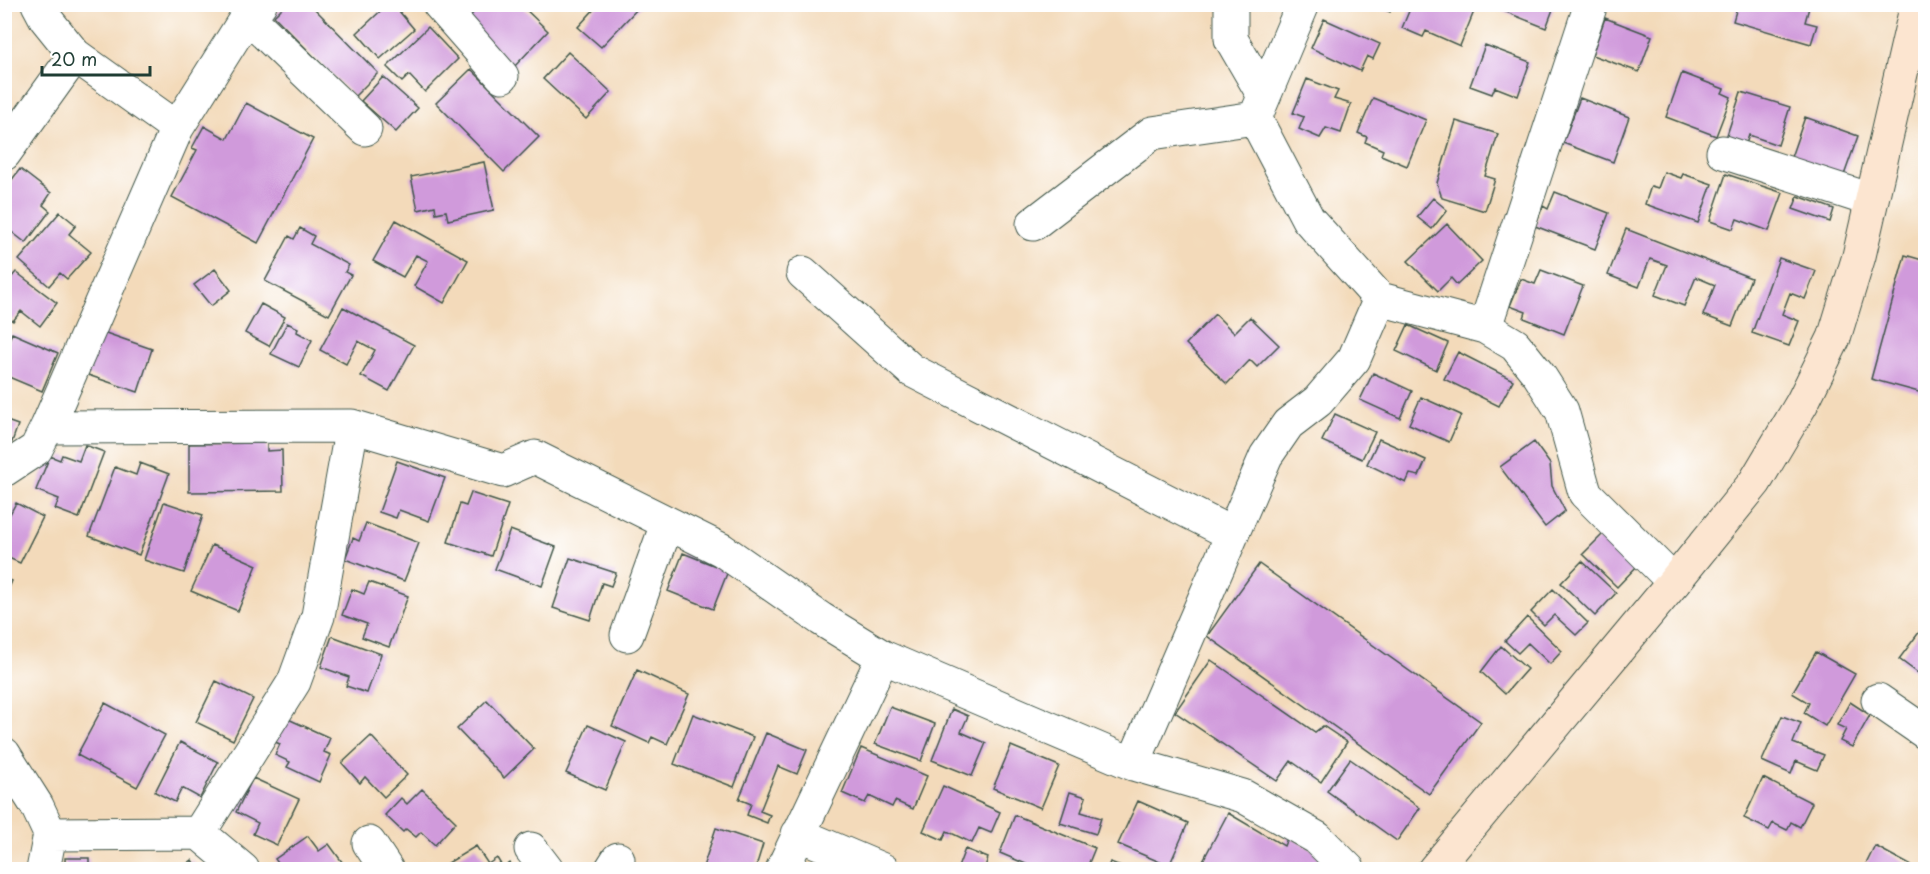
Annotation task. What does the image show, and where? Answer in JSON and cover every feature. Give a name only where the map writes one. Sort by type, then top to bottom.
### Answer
[{"type":"street","points":[[38,4],[46,19],[75,56],[177,128]]},
{"type":"street","points":[[439,4],[502,76]]},
{"type":"street","points":[[1231,4],[1231,39],[1308,219],[1380,299],[1485,327],[1515,345],[1539,375],[1562,411],[1586,493],[1674,582]]},
{"type":"street","points":[[1259,107],[1303,4]]},
{"type":"street","points":[[1485,327],[1591,4]]},
{"type":"street","points":[[1434,870],[1755,482],[1802,403],[1834,338],[1859,256],[1917,4]]},
{"type":"street","points":[[4,470],[36,450],[177,128],[254,10],[365,129]]},
{"type":"street","points":[[4,154],[75,56]]},
{"type":"street","points":[[1033,224],[1152,133],[1259,107]]},
{"type":"street","points":[[1723,152],[1872,200]]},
{"type":"street","points":[[803,273],[911,370],[1232,534]]},
{"type":"street","points":[[1133,764],[1266,456],[1288,424],[1318,401],[1354,358],[1380,299]]},
{"type":"street","points":[[47,427],[352,426],[503,471],[535,457],[722,550],[821,620],[883,657],[1133,764],[1243,796],[1317,838],[1349,870]]},
{"type":"street","points":[[199,834],[294,682],[318,616],[352,426]]},
{"type":"street","points":[[627,635],[668,524]]},
{"type":"street","points":[[782,870],[883,657]]},
{"type":"street","points":[[1878,700],[1926,734]]},
{"type":"street","points":[[4,754],[37,806],[50,834],[43,870]]},
{"type":"street","points":[[50,834],[199,834],[243,870]]},
{"type":"street","points":[[798,834],[883,870]]},
{"type":"street","points":[[369,843],[387,870]]},
{"type":"building","points":[[388,4],[393,4],[414,29],[380,59],[357,33]]},
{"type":"building","points":[[481,4],[520,4],[548,31],[514,67],[466,21]]},
{"type":"building","points":[[599,4],[638,4],[640,6],[601,47],[578,27]]},
{"type":"building","points":[[1373,4],[1393,4],[1390,12]]},
{"type":"building","points":[[1412,4],[1477,4],[1460,46],[1426,31],[1423,37],[1402,28]]},
{"type":"building","points":[[1497,4],[1555,4],[1546,28],[1496,8]]},
{"type":"building","points":[[1738,4],[1810,4],[1805,22],[1817,25],[1811,44],[1733,21]]},
{"type":"building","points":[[285,5],[311,5],[378,73],[354,97],[274,16]]},
{"type":"building","points":[[1605,18],[1652,36],[1639,72],[1592,55]]},
{"type":"building","points":[[1324,19],[1380,44],[1373,59],[1367,56],[1360,71],[1311,48]]},
{"type":"building","points":[[428,27],[458,59],[425,92],[409,75],[402,82],[387,67]]},
{"type":"building","points":[[1485,45],[1530,62],[1518,96],[1495,87],[1492,94],[1470,86]]},
{"type":"building","points":[[568,52],[611,92],[586,119],[543,79]]},
{"type":"building","points":[[471,69],[539,137],[504,172],[436,103]]},
{"type":"building","points":[[1682,73],[1724,89],[1722,93],[1731,97],[1716,136],[1666,117]]},
{"type":"building","points":[[383,77],[418,108],[396,132],[361,101]]},
{"type":"building","points":[[1307,79],[1338,91],[1334,99],[1351,104],[1341,133],[1326,128],[1320,138],[1299,129],[1304,117],[1293,113]]},
{"type":"building","points":[[4,85],[10,90],[4,97]]},
{"type":"building","points":[[1741,92],[1790,107],[1778,145],[1749,135],[1746,144],[1726,138]]},
{"type":"building","points":[[1373,98],[1426,120],[1407,166],[1381,155],[1383,150],[1365,142],[1367,137],[1358,133]]},
{"type":"building","points":[[1580,98],[1629,117],[1613,162],[1563,143]]},
{"type":"building","points":[[4,100],[15,110],[4,121]]},
{"type":"building","points":[[246,103],[313,139],[258,243],[172,197],[197,150],[192,148],[204,126],[227,139]]},
{"type":"building","points":[[1805,117],[1858,136],[1843,178],[1790,160]]},
{"type":"building","points":[[1456,121],[1498,134],[1485,176],[1495,179],[1485,211],[1442,198],[1437,183]]},
{"type":"building","points":[[484,162],[494,210],[448,220],[446,211],[436,213],[435,206],[418,210],[411,177]]},
{"type":"building","points":[[20,169],[51,193],[43,205],[50,211],[26,243],[4,226],[4,190]]},
{"type":"building","points":[[1664,172],[1681,178],[1683,174],[1712,184],[1698,223],[1645,204],[1651,186],[1658,188]]},
{"type":"building","points":[[1726,174],[1783,193],[1769,231],[1737,219],[1733,229],[1710,221]]},
{"type":"building","points":[[1555,192],[1609,213],[1595,249],[1535,226],[1543,206],[1548,209]]},
{"type":"building","points":[[1798,196],[1834,209],[1830,222],[1793,209]]},
{"type":"building","points":[[1433,198],[1447,210],[1432,229],[1417,217]]},
{"type":"building","points":[[60,212],[76,225],[69,234],[91,252],[67,279],[60,273],[49,286],[19,260]]},
{"type":"building","points":[[396,220],[468,260],[444,303],[414,286],[428,261],[416,255],[403,277],[373,261]]},
{"type":"building","points":[[1447,224],[1482,261],[1457,285],[1451,278],[1438,291],[1408,261]]},
{"type":"building","points":[[300,228],[314,236],[310,244],[349,265],[345,272],[351,275],[329,315],[265,281],[289,236],[294,239]]},
{"type":"building","points":[[1626,229],[1751,278],[1732,326],[1703,315],[1715,285],[1696,277],[1684,306],[1655,295],[1667,265],[1650,259],[1639,287],[1608,275]]},
{"type":"building","points":[[1905,255],[1926,261],[1926,394],[1871,379]]},
{"type":"building","points":[[1779,258],[1816,271],[1805,299],[1790,293],[1782,314],[1799,321],[1789,346],[1752,333]]},
{"type":"building","points":[[215,269],[231,290],[211,306],[194,285]]},
{"type":"building","points":[[1541,270],[1583,286],[1564,334],[1524,318],[1526,312],[1510,306],[1521,279],[1535,284]]},
{"type":"building","points":[[16,272],[57,303],[40,326],[21,311],[13,321],[4,315],[4,286]]},
{"type":"building","points":[[261,304],[285,317],[269,346],[245,333]]},
{"type":"building","points":[[343,307],[414,345],[389,391],[361,376],[375,350],[358,341],[346,364],[320,350]]},
{"type":"building","points":[[1215,314],[1234,333],[1250,317],[1279,345],[1257,367],[1250,360],[1227,384],[1186,344]]},
{"type":"building","points":[[287,323],[298,328],[297,332],[312,340],[299,367],[271,354]]},
{"type":"building","points":[[1408,325],[1448,343],[1436,370],[1396,351]]},
{"type":"building","points":[[100,331],[152,349],[138,392],[85,374]]},
{"type":"building","points":[[12,333],[58,353],[42,391],[4,375],[4,351]]},
{"type":"building","points":[[1458,352],[1513,380],[1499,406],[1444,379]]},
{"type":"building","points":[[1373,373],[1412,391],[1400,418],[1360,400]]},
{"type":"building","points":[[1421,397],[1461,415],[1449,442],[1409,424]]},
{"type":"building","points":[[1335,414],[1375,432],[1362,459],[1322,441]]},
{"type":"building","points":[[4,420],[18,425],[12,442],[4,438]]},
{"type":"building","points":[[1379,439],[1426,460],[1419,476],[1410,474],[1406,483],[1367,464]]},
{"type":"building","points":[[1534,442],[1550,464],[1552,486],[1565,511],[1545,527],[1500,467]]},
{"type":"building","points":[[267,443],[267,451],[282,450],[283,491],[189,492],[189,444]]},
{"type":"building","points":[[85,445],[104,452],[79,518],[55,509],[59,499],[36,490],[50,456],[60,460],[62,455],[79,461]]},
{"type":"building","points":[[397,461],[445,478],[429,521],[399,510],[396,518],[379,512]]},
{"type":"building","points":[[140,463],[169,474],[139,555],[89,536],[115,467],[136,475]]},
{"type":"building","points":[[471,493],[508,505],[491,556],[448,542],[460,504],[466,506]]},
{"type":"building","points":[[164,502],[203,515],[184,573],[144,560]]},
{"type":"building","points":[[16,503],[43,517],[20,563],[4,556],[4,525]]},
{"type":"building","points":[[366,523],[419,543],[404,581],[345,559],[353,538],[359,541]]},
{"type":"building","points":[[510,530],[556,547],[542,586],[495,569]]},
{"type":"building","points":[[1605,532],[1638,565],[1617,587],[1583,554]]},
{"type":"building","points":[[212,545],[257,565],[238,611],[191,591]]},
{"type":"building","points":[[683,553],[728,571],[713,609],[668,591]]},
{"type":"building","points":[[570,558],[616,573],[611,586],[602,583],[590,620],[553,608]]},
{"type":"building","points":[[1582,561],[1616,593],[1595,616],[1561,583]]},
{"type":"building","points":[[1259,564],[1481,722],[1429,794],[1207,636]]},
{"type":"building","points":[[4,578],[12,581],[4,599]]},
{"type":"building","points":[[369,582],[408,596],[389,647],[362,637],[367,624],[342,615],[352,589],[364,594]]},
{"type":"building","points":[[1553,589],[1588,623],[1576,635],[1554,615],[1544,625],[1531,612]]},
{"type":"building","points":[[1527,617],[1562,651],[1550,664],[1528,643],[1518,653],[1505,641]]},
{"type":"building","points":[[1926,623],[1926,679],[1899,659]]},
{"type":"building","points":[[332,636],[381,654],[367,693],[346,686],[349,677],[321,667]]},
{"type":"building","points":[[1501,646],[1527,669],[1505,694],[1481,672]]},
{"type":"building","points":[[1816,652],[1855,674],[1825,726],[1804,713],[1809,703],[1792,693]]},
{"type":"building","points":[[1211,660],[1315,732],[1323,726],[1347,742],[1321,782],[1291,761],[1277,781],[1175,712]]},
{"type":"building","points":[[637,670],[689,694],[667,744],[652,737],[649,743],[612,726]]},
{"type":"building","points":[[216,681],[253,699],[233,740],[196,722]]},
{"type":"building","points":[[487,700],[534,749],[504,778],[457,729]]},
{"type":"building","points":[[1850,702],[1870,715],[1852,747],[1840,741],[1846,729],[1837,725]]},
{"type":"building","points":[[105,703],[165,735],[137,787],[77,755]]},
{"type":"building","points":[[890,707],[935,724],[921,761],[875,744]]},
{"type":"building","points":[[952,709],[968,716],[961,732],[986,743],[972,776],[932,760]]},
{"type":"building","points":[[693,714],[753,737],[734,787],[674,764]]},
{"type":"building","points":[[1782,716],[1801,723],[1793,743],[1824,755],[1817,770],[1796,761],[1791,774],[1762,761]]},
{"type":"building","points":[[286,718],[330,738],[324,752],[331,755],[319,782],[287,767],[290,762],[275,755],[280,744],[275,742]]},
{"type":"building","points":[[588,725],[626,742],[605,790],[566,773]]},
{"type":"building","points":[[766,733],[807,750],[797,774],[778,766],[760,811],[770,815],[767,823],[747,815],[751,804],[739,799]]},
{"type":"building","points":[[371,736],[407,775],[384,797],[365,777],[360,783],[342,763]]},
{"type":"building","points":[[180,742],[218,762],[200,798],[182,788],[175,802],[155,792]]},
{"type":"building","points":[[1011,746],[1059,766],[1041,808],[993,788]]},
{"type":"building","points":[[861,748],[927,776],[913,809],[895,801],[892,807],[869,796],[865,803],[842,793]]},
{"type":"building","points":[[1350,759],[1420,808],[1397,841],[1327,791]]},
{"type":"building","points":[[253,778],[299,799],[277,845],[253,834],[258,823],[236,812]]},
{"type":"building","points":[[1763,778],[1812,803],[1800,827],[1791,822],[1787,830],[1773,823],[1769,830],[1744,818]]},
{"type":"building","points":[[943,786],[1000,812],[991,833],[979,828],[972,843],[947,831],[943,840],[923,831]]},
{"type":"building","points":[[422,789],[456,822],[435,845],[421,832],[416,837],[406,829],[403,832],[385,815],[401,798],[407,804]]},
{"type":"building","points":[[1070,792],[1086,797],[1081,812],[1101,818],[1096,834],[1060,823]]},
{"type":"building","points":[[1138,801],[1188,823],[1169,866],[1118,844]]},
{"type":"building","points":[[1228,813],[1284,846],[1288,836],[1314,850],[1328,870],[1198,870]]},
{"type":"building","points":[[1015,815],[1095,848],[1086,870],[1040,870],[1000,853]]},
{"type":"building","points":[[716,828],[763,844],[755,870],[702,870]]},
{"type":"building","points":[[308,836],[319,851],[329,844],[345,866],[341,870],[283,870],[275,859]]},
{"type":"building","points":[[476,846],[488,864],[497,858],[503,868],[510,863],[514,870],[452,870],[448,863]]},
{"type":"building","points":[[1875,846],[1919,870],[1863,870]]},
{"type":"building","points":[[965,849],[988,858],[984,870],[957,870]]},
{"type":"building","points":[[65,858],[89,858],[89,870],[65,870]]},
{"type":"building","points":[[192,860],[198,870],[179,870]]},
{"type":"building","points":[[1110,862],[1130,869],[1130,870],[1107,870]]}]
